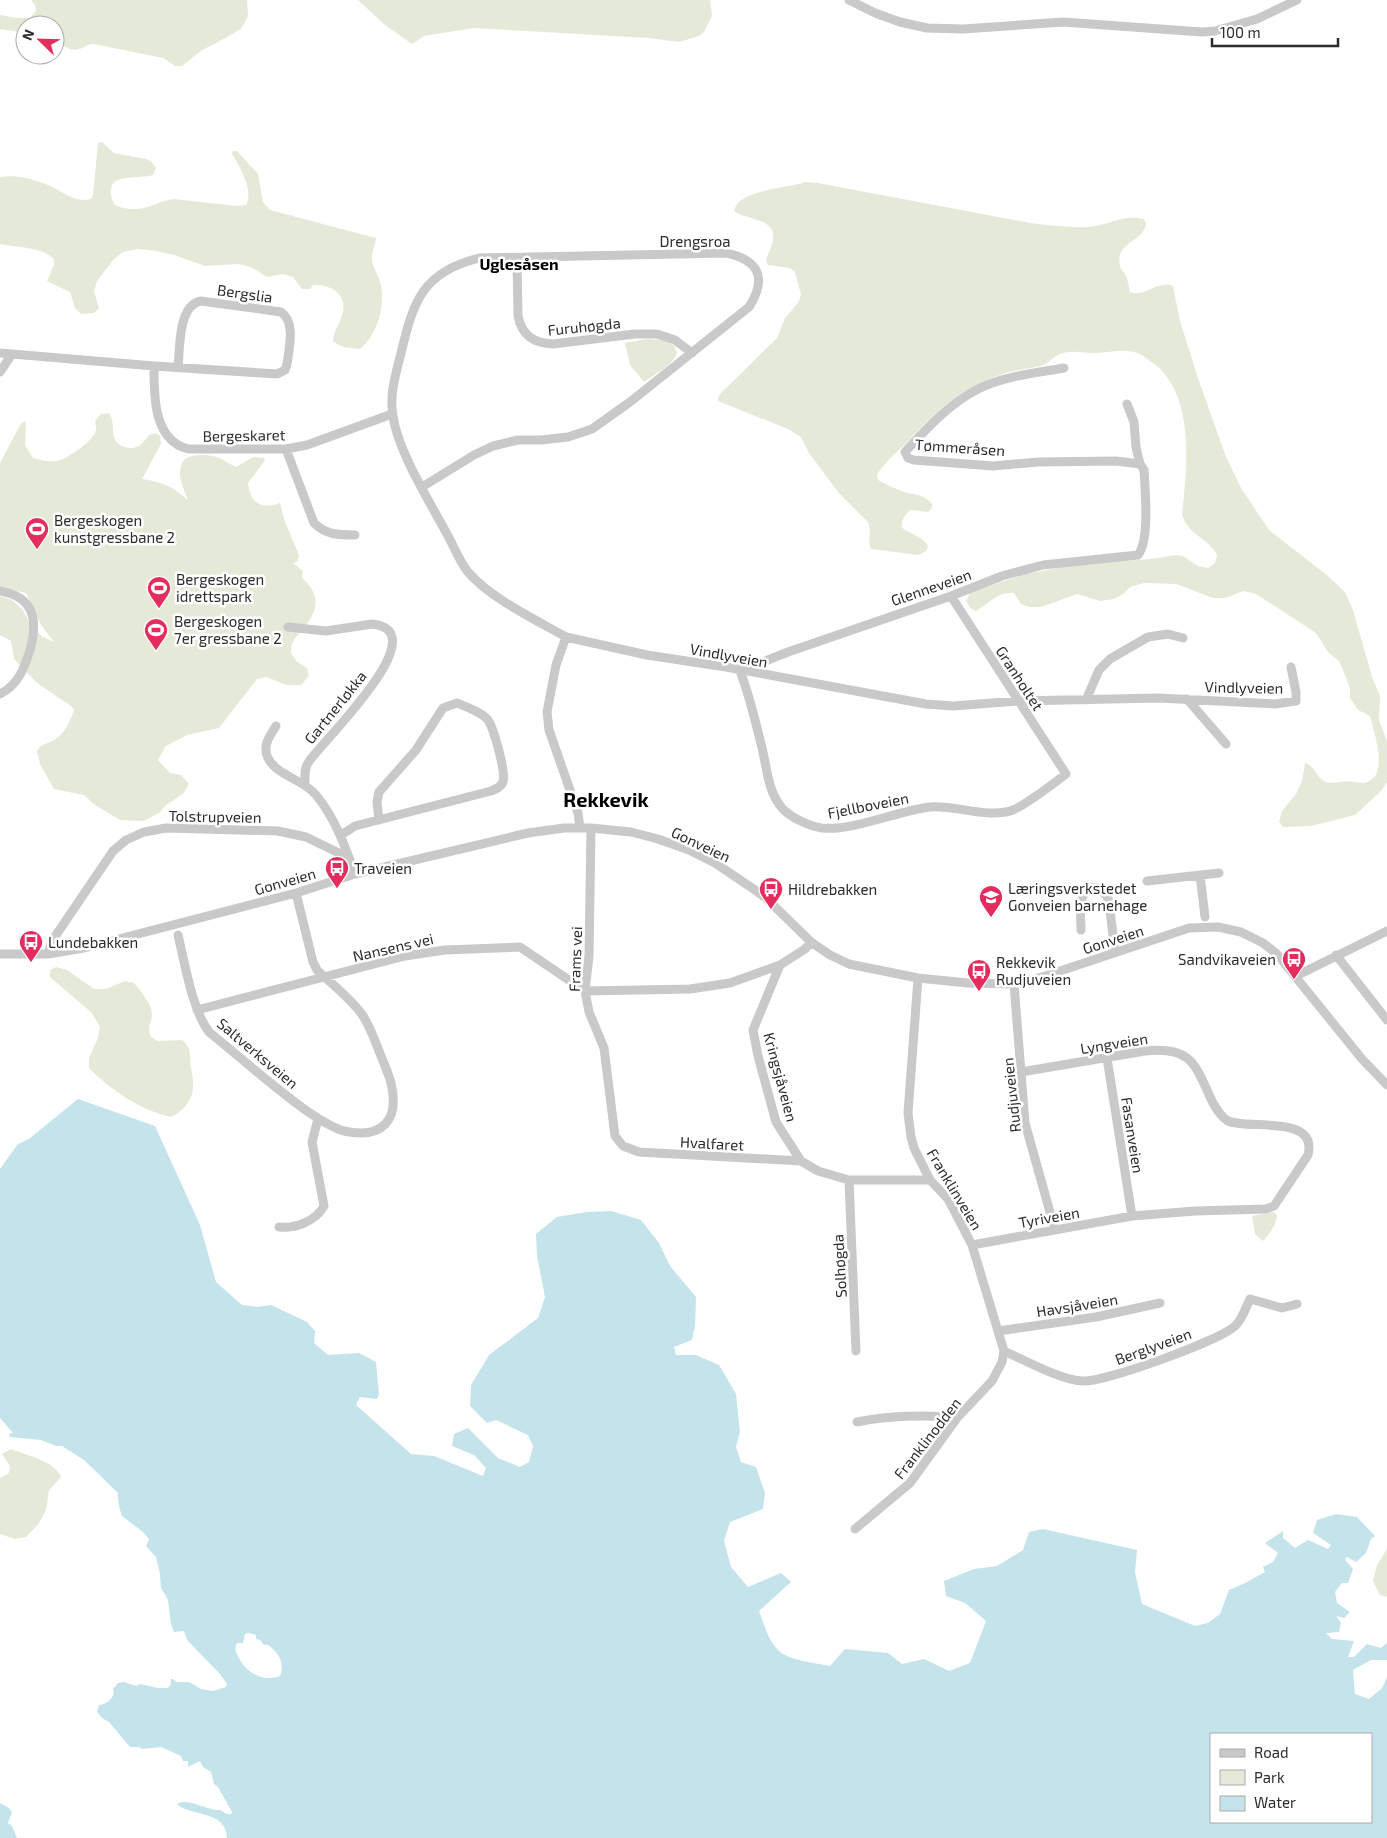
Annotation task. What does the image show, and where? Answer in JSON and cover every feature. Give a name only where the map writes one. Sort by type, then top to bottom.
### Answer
[{"type":"street","points":[[849,0],[875,13],[900,22],[927,28],[963,29],[1063,22],[1202,32],[1215,31],[1257,20],[1297,0]]},
{"type":"street","name":"Drengsroa","points":[[422,487],[474,455],[493,446],[518,440],[568,437],[592,429],[630,402],[749,307],[757,293],[759,284],[752,264],[745,258],[726,253],[517,258],[498,256],[466,261],[444,272],[424,289],[418,299],[410,319],[395,375],[392,414],[396,431],[422,487],[468,572],[492,593],[566,637]]},
{"type":"street","name":"Furuhøgda","points":[[517,258],[518,316],[520,326],[530,338],[542,344],[553,344],[635,334],[657,334],[675,340],[692,352]]},
{"type":"street","name":"Bergslia","points":[[0,352],[154,366],[277,374],[282,373],[287,364],[289,320],[281,312],[201,301],[196,302],[192,304],[186,313],[178,367]]},
{"type":"street","points":[[0,372],[12,354]]},
{"type":"street","name":"Bergeskaret","points":[[154,366],[154,397],[166,432],[176,444],[188,449],[286,449],[307,445],[392,414]]},
{"type":"street","name":"Tømmeråsen","points":[[1064,368],[1019,375],[978,389],[938,417],[905,452],[908,458],[993,466],[1038,462],[1116,461],[1140,464]]},
{"type":"street","points":[[1127,404],[1134,422],[1136,448],[1140,464]]},
{"type":"street","points":[[286,449],[314,523],[322,531],[334,534],[355,535]]},
{"type":"street","name":"Glenneveien","points":[[740,671],[1002,576],[1043,565],[1138,555],[1144,543],[1145,526],[1144,470],[1140,464]]},
{"type":"street","points":[[0,591],[16,595],[28,606],[34,619],[35,633],[21,675],[14,684],[0,694]]},
{"type":"street","name":"Granholtet","points":[[951,596],[1066,774]]},
{"type":"street","name":"Gartnerløkka","points":[[288,627],[326,631],[380,624],[387,629],[393,643],[385,663],[367,694],[307,764],[305,785]]},
{"type":"street","points":[[1086,700],[1099,670],[1110,659],[1148,637],[1168,634],[1183,638]]},
{"type":"street","points":[[566,637],[556,665],[547,712],[549,730],[578,813],[580,828]]},
{"type":"street","name":"Vindlyveien","points":[[566,637],[647,655],[726,667],[926,704],[953,706],[1158,698],[1275,704],[1296,701],[1292,666]]},
{"type":"street","name":"Fjellboveien","points":[[740,671],[762,744],[775,798],[782,808],[792,816],[808,824],[822,828],[842,827],[930,807],[1004,812],[1014,809],[1066,774]]},
{"type":"street","name":"Vindlyveien","points":[[1186,699],[1226,744]]},
{"type":"street","points":[[342,835],[355,826],[379,820],[498,788],[504,780],[503,771],[489,722],[475,711],[457,703],[443,708],[416,750],[379,792],[377,802],[379,820]]},
{"type":"street","points":[[276,726],[268,738],[266,746],[267,756],[273,765],[305,785],[316,795],[342,835],[355,874]]},
{"type":"street","name":"Tolstrupveien","points":[[48,954],[52,941],[113,851],[126,840],[144,832],[166,828],[278,831],[306,836],[349,858]]},
{"type":"street","name":"Gonveien","points":[[0,954],[48,954],[93,946],[296,893],[355,874],[528,833],[591,828],[631,832],[689,850],[715,862],[767,899],[811,942],[830,955],[849,964],[918,978],[968,983],[1014,984],[1042,977],[1189,928],[1218,927],[1241,932],[1263,943],[1277,954],[1360,1057],[1387,1085]]},
{"type":"street","name":"Frams vei","points":[[591,828],[589,956],[585,991],[589,1012],[604,1048],[616,1136],[623,1146]]},
{"type":"street","points":[[1147,881],[1219,873]]},
{"type":"street","points":[[1200,875],[1205,917]]},
{"type":"street","points":[[1081,930],[1084,893],[1091,887],[1098,888],[1106,895],[1109,901],[1115,953]]},
{"type":"street","points":[[296,893],[313,962],[317,970],[325,978]]},
{"type":"street","points":[[1296,976],[1387,931]]},
{"type":"street","name":"Saltverksveien","points":[[178,935],[198,1010],[202,1022],[210,1032],[285,1096],[318,1119],[342,1130],[364,1133],[379,1129],[386,1124],[392,1112],[391,1081],[361,1013],[325,978]]},
{"type":"street","points":[[585,991],[690,989],[730,983],[780,965],[805,949],[811,942]]},
{"type":"street","name":"Nansens vei","points":[[198,1010],[405,956],[444,950],[520,947],[585,991]]},
{"type":"street","points":[[1336,955],[1387,1020]]},
{"type":"street","name":"Kringsjåveien","points":[[780,965],[753,1030],[776,1122],[801,1161],[818,1171],[849,1180],[930,1180]]},
{"type":"street","name":"Franklinveien","points":[[918,978],[908,1124],[914,1148],[930,1180],[948,1200],[972,1245],[1004,1351]]},
{"type":"street","name":"Rudjuveien","points":[[1014,984],[1025,1123],[1055,1230]]},
{"type":"street","name":"Lyngveien","points":[[1021,1072],[1161,1049],[1178,1052],[1192,1060],[1217,1110],[1224,1118],[1233,1123],[1289,1127],[1300,1131],[1308,1139],[1310,1146],[1308,1155],[1274,1206],[1259,1210],[1195,1211],[1132,1216]]},
{"type":"street","name":"Fasanveien","points":[[1107,1058],[1132,1216]]},
{"type":"street","points":[[279,1227],[288,1228],[300,1225],[322,1211],[324,1206],[312,1142],[318,1119]]},
{"type":"street","name":"Hvalfaret","points":[[623,1146],[639,1152],[660,1154],[801,1161]]},
{"type":"street","name":"Solhøgda","points":[[849,1180],[856,1351]]},
{"type":"street","name":"Tyriveien","points":[[972,1245],[1132,1216]]},
{"type":"street","name":"Berglyveien","points":[[1004,1351],[1067,1378],[1083,1382],[1143,1367],[1221,1335],[1236,1326],[1250,1300],[1282,1308],[1297,1304]]},
{"type":"street","name":"Havsjåveien","points":[[998,1331],[1160,1304]]},
{"type":"street","name":"Franklinodden","points":[[855,1529],[910,1483],[956,1418],[992,1381],[1002,1362],[1004,1351]]},
{"type":"street","points":[[857,1422],[873,1419],[940,1416],[956,1418]]},
{"type":"green space","points":[[31,0],[247,0],[248,16],[241,29],[202,50],[182,66],[175,66],[163,58],[94,44],[75,50],[68,48],[65,47],[65,15],[33,15],[36,11],[35,5]]},
{"type":"green space","points":[[358,0],[710,0],[712,16],[704,32],[699,36],[679,42],[649,38],[474,28],[424,36],[412,44],[385,25]]},
{"type":"green space","points":[[0,15],[15,18],[15,31],[0,29]]},
{"type":"green space","points":[[102,142],[114,153],[146,159],[151,161],[156,168],[153,175],[118,180],[113,184],[111,188],[112,200],[119,207],[138,209],[174,199],[237,206],[246,205],[248,199],[247,186],[232,154],[233,151],[237,151],[258,174],[263,202],[270,210],[376,238],[372,260],[380,283],[382,303],[375,329],[366,343],[360,349],[342,346],[333,341],[343,311],[343,304],[338,293],[333,289],[313,285],[310,289],[302,289],[293,277],[283,274],[267,277],[253,268],[239,264],[205,266],[174,255],[138,249],[123,252],[114,259],[97,281],[94,291],[99,308],[94,313],[81,314],[75,308],[70,292],[47,281],[54,265],[54,259],[36,250],[0,244],[0,177],[27,178],[49,185],[79,199],[91,199],[98,143]]},
{"type":"green space","points":[[805,182],[1030,223],[1089,227],[1129,218],[1143,219],[1146,222],[1145,229],[1126,246],[1119,258],[1120,266],[1126,276],[1130,292],[1141,293],[1168,284],[1173,286],[1180,321],[1198,378],[1226,457],[1241,488],[1269,530],[1328,576],[1345,592],[1353,610],[1372,677],[1380,696],[1379,720],[1387,741],[1387,782],[1381,791],[1355,815],[1311,826],[1283,827],[1279,822],[1282,811],[1296,794],[1302,781],[1305,763],[1321,779],[1327,782],[1348,781],[1360,783],[1371,780],[1376,775],[1379,759],[1370,716],[1358,710],[1350,698],[1350,689],[1339,661],[1328,652],[1316,633],[1256,594],[1243,591],[1225,598],[1213,598],[1176,584],[1144,583],[1130,587],[1114,599],[1100,601],[1077,594],[1041,607],[1029,607],[1021,604],[1014,593],[998,596],[976,611],[970,608],[966,601],[970,593],[980,589],[1026,574],[1064,567],[1176,555],[1183,556],[1198,566],[1208,568],[1215,563],[1217,555],[1213,549],[1193,532],[1182,514],[1186,477],[1186,436],[1178,397],[1169,380],[1157,366],[1146,358],[1129,351],[1067,352],[1043,365],[989,379],[964,392],[942,408],[893,455],[877,474],[878,480],[881,482],[905,492],[921,496],[932,504],[932,508],[928,512],[910,510],[903,521],[902,528],[927,544],[928,547],[925,551],[918,555],[871,549],[868,522],[838,492],[809,453],[801,437],[788,429],[718,401],[718,397],[722,392],[777,338],[785,318],[798,303],[801,295],[795,272],[790,268],[768,265],[766,260],[773,240],[773,233],[770,227],[765,223],[734,211],[745,198],[754,194]]},
{"type":"green space","points":[[647,339],[663,340],[674,345],[677,353],[667,366],[644,382],[630,365],[625,343]]},
{"type":"green space","name":"Bergeskogen idrettspark","points":[[109,413],[115,439],[122,446],[136,447],[149,435],[156,433],[160,436],[161,444],[142,479],[167,486],[178,492],[188,501],[180,475],[182,463],[185,459],[191,456],[210,456],[219,458],[236,467],[253,457],[264,458],[265,460],[248,483],[251,496],[262,505],[267,506],[280,503],[285,522],[299,555],[297,562],[293,563],[303,571],[302,578],[312,590],[316,603],[312,615],[294,640],[291,649],[291,653],[296,661],[307,668],[309,676],[301,685],[286,685],[267,677],[257,679],[219,728],[187,735],[166,746],[158,760],[170,773],[181,775],[189,784],[183,794],[166,805],[159,813],[144,821],[120,820],[95,805],[84,795],[54,789],[40,764],[37,751],[64,731],[74,710],[37,683],[14,659],[11,641],[0,635],[0,596],[12,600],[23,610],[32,628],[43,637],[54,642],[41,625],[26,593],[0,587],[0,463],[20,425],[25,421],[25,445],[33,458],[57,461],[72,454],[89,441],[96,432],[95,421],[101,414]]},
{"type":"green space","points":[[56,967],[67,970],[94,989],[106,989],[125,981],[134,983],[150,1006],[152,1017],[149,1030],[151,1037],[158,1041],[182,1040],[189,1050],[193,1090],[184,1108],[171,1117],[159,1114],[137,1104],[116,1091],[89,1068],[89,1058],[98,1038],[100,1027],[92,1013],[50,977],[50,970]]},
{"type":"green space","points":[[1274,1212],[1277,1215],[1275,1223],[1263,1241],[1255,1234],[1252,1216]]},
{"type":"green space","points":[[11,1449],[46,1463],[58,1471],[61,1477],[49,1490],[46,1510],[39,1523],[26,1537],[15,1539],[0,1534],[0,1478],[9,1473],[10,1466],[2,1454]]},
{"type":"green space","points":[[1387,1549],[1387,1597],[1380,1595],[1373,1581],[1377,1565]]},
{"type":"water","points":[[78,1099],[155,1126],[200,1225],[216,1282],[242,1305],[257,1307],[271,1305],[307,1322],[315,1331],[314,1343],[328,1355],[359,1353],[376,1362],[379,1394],[377,1399],[360,1397],[356,1405],[411,1454],[434,1456],[483,1476],[486,1468],[474,1455],[452,1446],[454,1434],[468,1428],[498,1458],[520,1467],[529,1462],[533,1446],[528,1435],[496,1420],[487,1423],[470,1406],[471,1385],[489,1355],[538,1318],[545,1297],[537,1256],[536,1234],[557,1217],[587,1212],[611,1211],[641,1220],[659,1243],[670,1266],[696,1297],[695,1326],[692,1340],[674,1347],[676,1355],[696,1355],[719,1365],[736,1394],[740,1432],[736,1447],[741,1462],[756,1467],[765,1493],[763,1509],[730,1522],[724,1541],[731,1567],[748,1587],[781,1573],[791,1582],[759,1611],[767,1632],[778,1650],[789,1657],[810,1663],[830,1666],[845,1649],[888,1653],[902,1664],[924,1659],[949,1671],[970,1663],[986,1621],[965,1603],[946,1596],[944,1581],[974,1569],[997,1566],[1023,1550],[1029,1532],[1043,1529],[1137,1550],[1135,1572],[1142,1604],[1195,1626],[1208,1623],[1220,1614],[1229,1590],[1265,1572],[1263,1567],[1273,1562],[1278,1553],[1265,1543],[1283,1531],[1283,1538],[1295,1548],[1308,1540],[1328,1549],[1331,1545],[1313,1533],[1317,1520],[1336,1514],[1357,1517],[1375,1536],[1371,1539],[1366,1553],[1356,1562],[1347,1557],[1345,1560],[1353,1569],[1348,1583],[1342,1583],[1335,1592],[1337,1603],[1350,1612],[1344,1618],[1336,1616],[1341,1623],[1339,1632],[1326,1633],[1332,1639],[1354,1641],[1348,1657],[1354,1657],[1367,1644],[1381,1648],[1387,1643],[1387,1660],[1371,1660],[1353,1670],[1355,1694],[1369,1699],[1382,1688],[1387,1677],[1387,1838],[227,1838],[225,1829],[214,1818],[182,1808],[177,1804],[190,1802],[231,1814],[232,1812],[218,1787],[214,1784],[211,1772],[203,1767],[200,1761],[188,1767],[188,1761],[183,1761],[181,1756],[161,1747],[142,1749],[130,1747],[109,1722],[97,1712],[99,1705],[108,1702],[112,1697],[113,1689],[118,1683],[124,1682],[136,1686],[140,1684],[168,1688],[171,1684],[171,1679],[173,1679],[176,1682],[189,1682],[201,1689],[213,1691],[226,1687],[227,1684],[220,1674],[187,1640],[184,1631],[174,1632],[168,1600],[161,1588],[156,1557],[146,1546],[149,1539],[122,1516],[118,1493],[84,1460],[62,1446],[56,1446],[41,1440],[10,1437],[9,1434],[13,1433],[0,1418],[0,1169],[17,1145],[30,1138]],"holes":[[[245,1634],[256,1635],[256,1639],[260,1640],[264,1645],[268,1645],[278,1655],[282,1667],[280,1676],[274,1678],[262,1677],[251,1672],[242,1664],[236,1652],[237,1643],[243,1643]]]},
{"type":"water","points":[[0,1803],[12,1812],[8,1823],[12,1826],[17,1838],[0,1838]]},
{"type":"place","name":"Bergeskogen kunstgressbane 2","points":[[37,550]]},
{"type":"place","name":"Bergeskogen idrettspark","points":[[159,609]]},
{"type":"place","name":"Bergeskogen 7er gressbane 2","points":[[156,651]]},
{"type":"place","name":"Traveien","points":[[337,889]]},
{"type":"place","name":"Hildrebakken","points":[[771,910]]},
{"type":"place","name":"Læringsverkstedet Gonveien barnehage","points":[[991,918]]},
{"type":"place","name":"Lundebakken","points":[[31,963]]},
{"type":"place","name":"Sandvikaveien","points":[[1294,980]]},
{"type":"place","name":"Rekkevik Rudjuveien","points":[[979,992]]},
{"type":"district","name":"Uglesåsen","points":[[519,263]]},
{"type":"district","name":"Rekkevik","points":[[606,799]]}]
